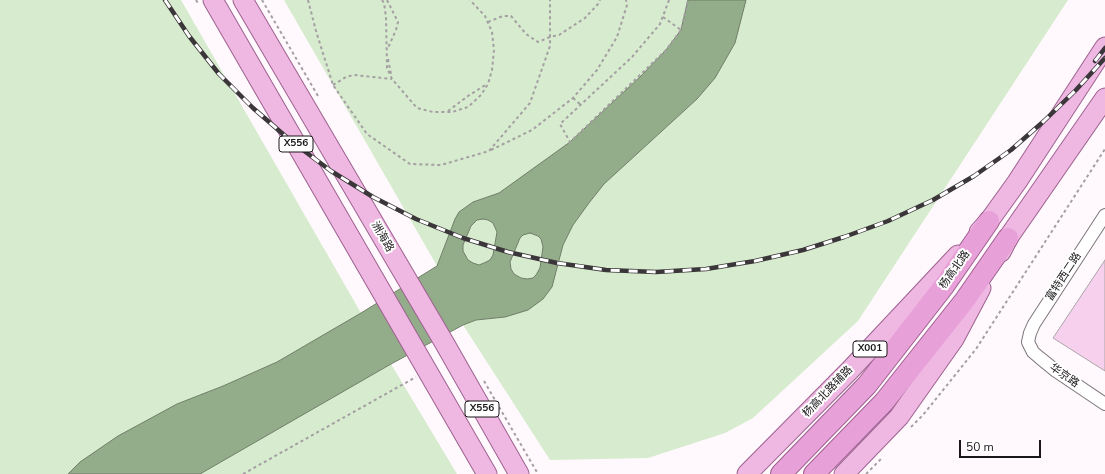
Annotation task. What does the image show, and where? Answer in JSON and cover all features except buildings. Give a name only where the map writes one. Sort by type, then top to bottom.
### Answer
[{"type":"highway","name":"杨高北路","points":[[781,474],[867,385],[944,286],[990,221]]},
{"type":"highway","points":[[814,474],[884,402],[965,300],[1008,238]]},
{"type":"main road","name":"X556","points":[[213,0],[487,474]]},
{"type":"main road","name":"洲海路","points":[[243,0],[445,344],[519,474]]},
{"type":"main road","name":"杨高北路","points":[[990,221],[1105,47]]},
{"type":"main road","points":[[844,474],[899,417],[954,339],[1008,238],[1105,98]]},
{"type":"main road","name":"杨高北路辅路","points":[[747,474],[851,369],[990,221]]},
{"type":"street","name":"富特西二路","points":[[1028,342],[1030,333],[1037,320],[1105,215]]},
{"type":"street","name":"华京路","points":[[1028,342],[1034,352],[1056,371],[1105,404]]},
{"type":"path","points":[[308,0],[333,84],[367,134],[410,164],[441,165],[490,151],[532,130],[573,98],[597,70],[617,37],[626,0]]},
{"type":"path","points":[[382,0],[384,3],[386,17],[387,68],[392,79],[417,108],[433,112],[452,112],[468,107],[481,96],[488,84],[492,70],[494,50],[492,32],[485,16],[470,0]]},
{"type":"path","points":[[387,0],[398,22],[387,52]]},
{"type":"path","points":[[490,151],[530,103],[550,46],[550,0]]},
{"type":"path","points":[[488,22],[503,16],[511,16],[526,34],[538,42],[550,36],[559,35],[585,18],[600,0]]},
{"type":"path","points":[[669,0],[660,24],[632,57],[560,124],[570,142],[666,50],[681,30],[688,0]]},
{"type":"path","points":[[663,17],[681,30]]},
{"type":"path","points":[[333,84],[346,77],[354,75],[392,79]]},
{"type":"path","points":[[447,112],[468,96],[488,84]]},
{"type":"path","points":[[573,98],[581,105]]},
{"type":"path","points":[[908,431],[923,415],[976,349],[1105,149]]},
{"type":"path","points":[[244,474],[424,365]]},
{"type":"path","points":[[483,378],[538,474]]},
{"type":"path","points":[[866,474],[882,458]]},
{"type":"shaded area","points":[[0,0],[181,0],[361,313],[277,362],[223,386],[177,404],[80,462],[68,474],[0,474]]},
{"type":"shaded area","points":[[284,0],[688,0],[681,30],[666,50],[641,76],[570,142],[499,193],[473,202],[459,212],[437,266]]},
{"type":"shaded area","points":[[688,0],[746,0],[735,43],[715,78],[697,99],[604,184],[573,225],[563,245],[552,287],[543,299],[528,310],[505,317],[476,320],[463,325],[391,364],[200,474],[68,474],[80,462],[118,436],[177,404],[223,386],[277,362],[361,313],[437,266],[459,212],[473,202],[499,193],[570,142],[641,76],[666,50],[681,30]],"holes":[[[483,219],[493,223],[497,232],[493,255],[490,260],[479,265],[468,260],[463,251],[463,245],[471,226],[477,220]],[[530,233],[541,239],[543,247],[540,268],[533,278],[527,279],[521,278],[514,274],[511,269],[510,262],[520,238],[523,235]]]},
{"type":"shaded area","points":[[746,0],[1068,0],[858,321],[753,418],[725,433],[648,458],[550,460],[463,325],[476,320],[505,317],[556,274],[563,245],[573,225],[604,184],[697,99],[715,78],[735,43]]},
{"type":"shaded area","points":[[483,219],[493,223],[497,232],[493,255],[490,260],[479,265],[468,260],[463,251],[463,245],[471,226],[477,220]]},
{"type":"shaded area","points":[[530,233],[541,239],[543,247],[540,268],[533,278],[527,279],[521,278],[514,274],[511,269],[510,262],[520,238],[523,235]]},
{"type":"shaded area","points":[[391,364],[457,474],[200,474]]},
{"type":"railway","points":[[165,0],[189,36],[219,74],[253,108],[291,141],[331,171],[373,197],[416,219],[463,238],[508,252],[557,263],[606,270],[656,272],[706,269],[755,261],[803,250],[888,221],[933,200],[974,176],[1011,150],[1076,90],[1105,58]]},
{"type":"railway","points":[[1095,61],[1105,48]]}]
